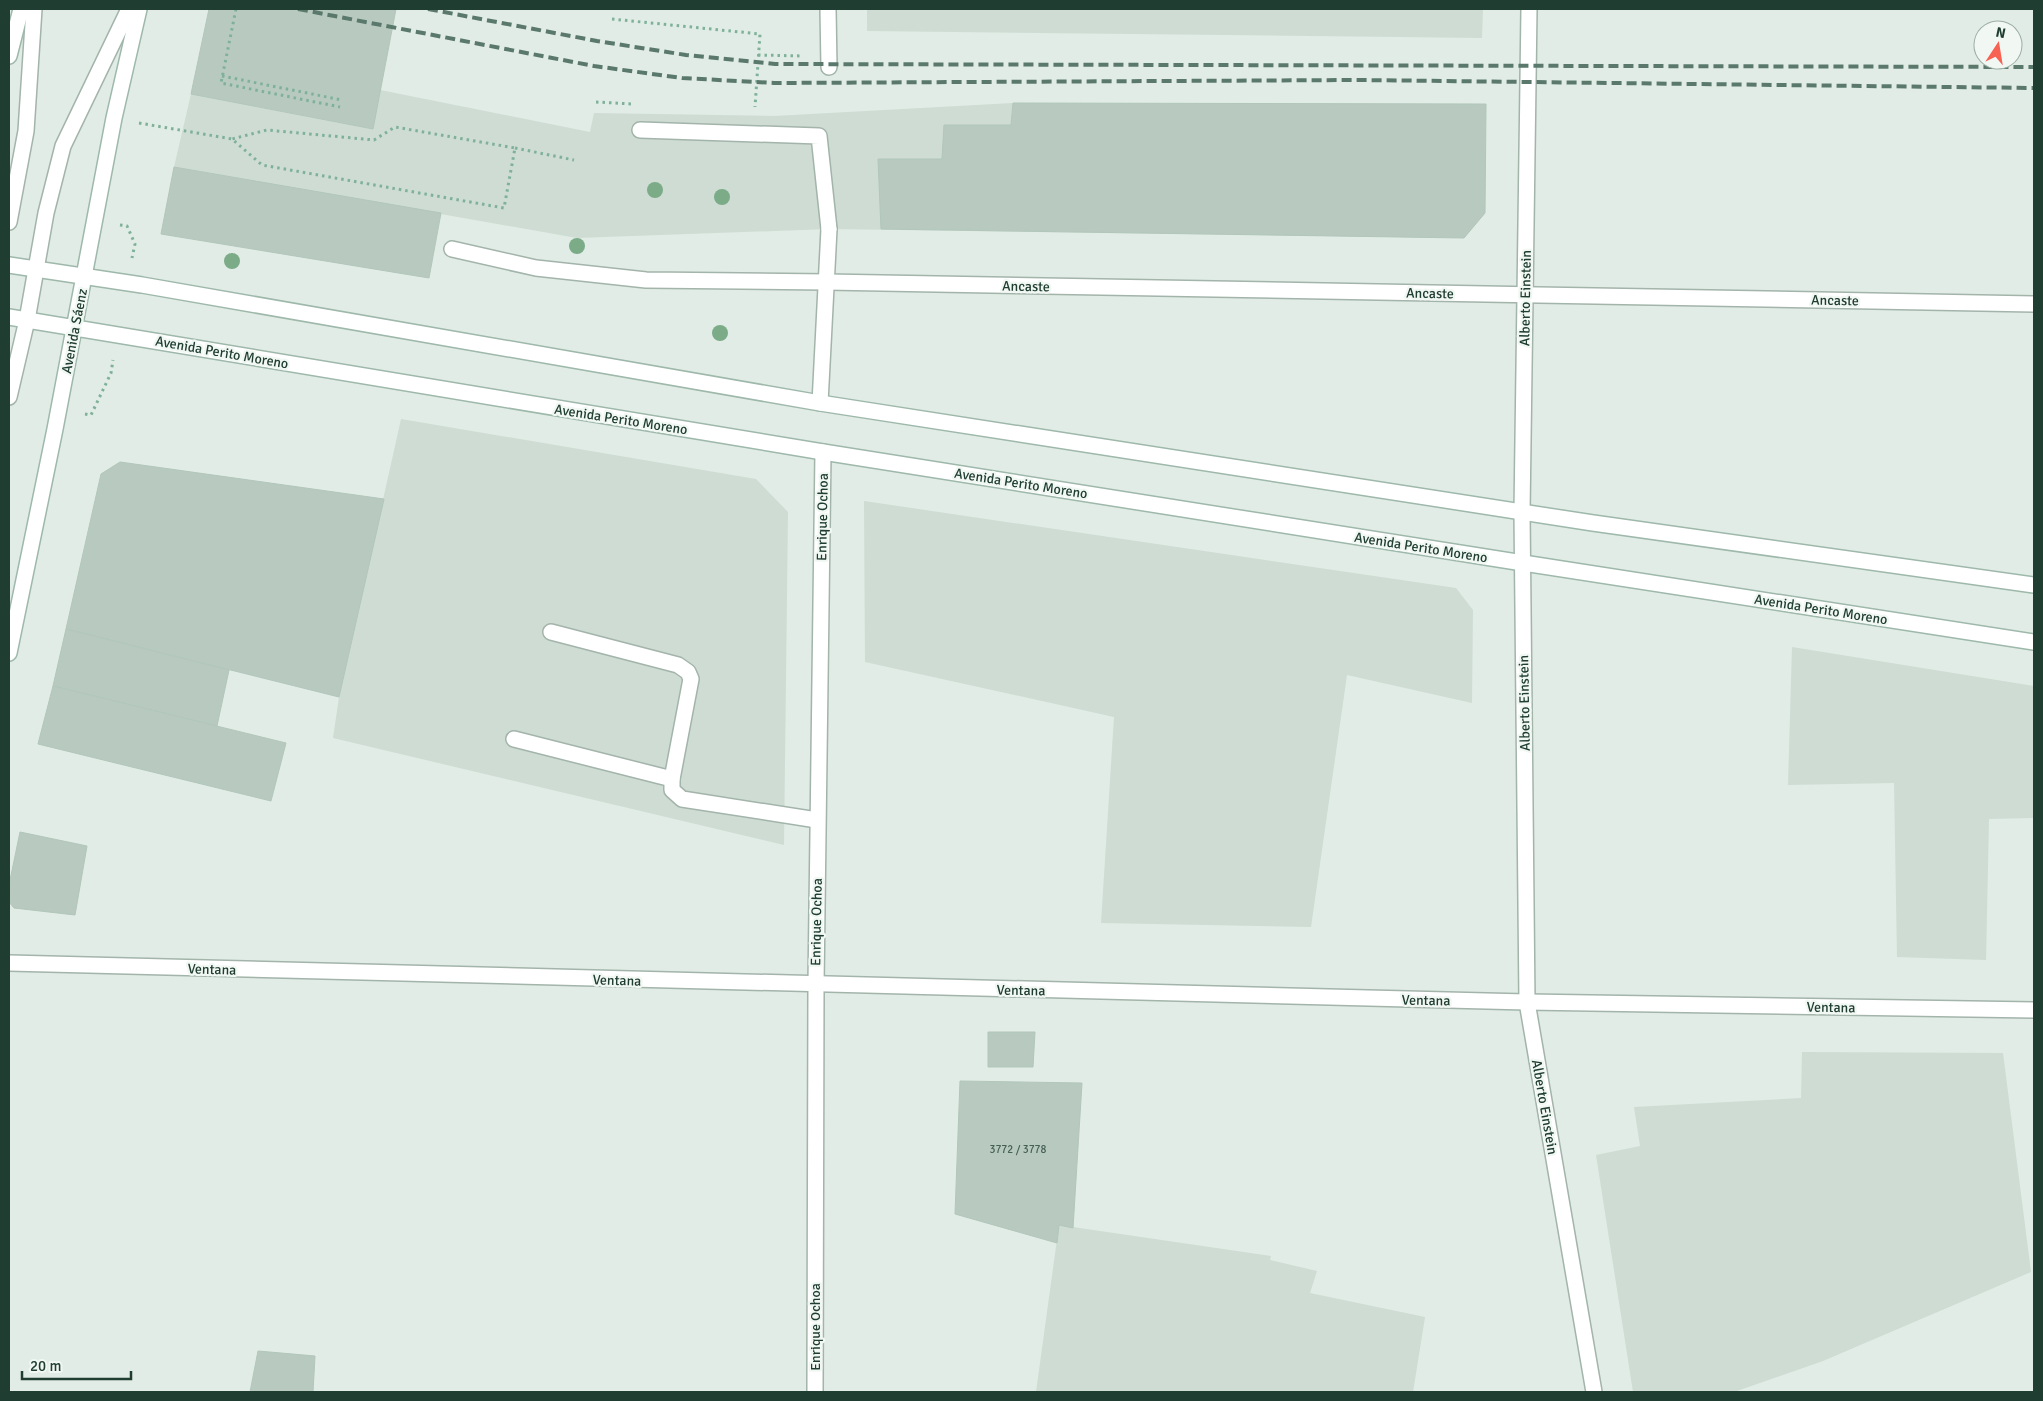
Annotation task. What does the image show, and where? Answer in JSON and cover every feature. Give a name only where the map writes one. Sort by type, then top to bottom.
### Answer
[{"type":"street","points":[[9,56],[21,9]]},
{"type":"street","points":[[9,222],[26,131],[34,9]]},
{"type":"street","points":[[9,397],[27,320],[46,213],[63,146],[129,9]]},
{"type":"street","name":"Avenida Sáenz","points":[[9,653],[114,118],[140,9]]},
{"type":"street","points":[[828,9],[829,62]]},
{"type":"street","name":"Alberto Einstein","points":[[1529,9],[1522,512],[1527,1002],[1594,1392]]},
{"type":"street","points":[[640,130],[820,136],[829,229],[820,403]]},
{"type":"street","name":"Ancaste","points":[[452,249],[536,268],[646,280],[2034,304]]},
{"type":"street","points":[[9,265],[84,276],[820,403],[1522,512],[2034,586]]},
{"type":"street","name":"Avenida Perito Moreno","points":[[9,317],[823,452],[2034,642]]},
{"type":"street","name":"Enrique Ochoa","points":[[815,1392],[816,985],[823,452]]},
{"type":"street","points":[[552,632],[678,664],[688,672],[691,679],[672,779],[672,790],[682,799],[818,820]]},
{"type":"street","points":[[514,738],[672,779]]},
{"type":"street","name":"Ventana","points":[[9,963],[1527,1002],[2034,1010]]},
{"type":"path","points":[[236,9],[221,83],[340,107]]},
{"type":"path","points":[[612,19],[760,34],[755,111]]},
{"type":"path","points":[[758,55],[829,62]]},
{"type":"path","points":[[222,76],[342,100]]},
{"type":"path","points":[[114,118],[232,139],[267,130],[374,140],[395,126],[574,160]]},
{"type":"path","points":[[232,139],[262,165],[504,208],[516,148]]},
{"type":"shaded area","points":[[867,9],[1483,9],[1482,38],[867,31]]},
{"type":"shaded area","points":[[380,90],[590,132],[594,113],[774,116],[1013,103],[1485,213],[1464,238],[829,229],[577,238],[174,167],[191,94],[372,129]]},
{"type":"shaded area","points":[[401,419],[756,479],[788,512],[784,845],[333,738],[339,697]]},
{"type":"shaded area","points":[[864,501],[1456,588],[1473,610],[1472,703],[1347,675],[1311,927],[1101,923],[1114,717],[865,662]]},
{"type":"shaded area","points":[[1792,647],[2034,686],[2034,818],[1989,819],[1986,960],[1897,957],[1894,783],[1788,785]]},
{"type":"shaded area","points":[[1802,1052],[2003,1053],[2031,1272],[1823,1361],[1734,1392],[1633,1392],[1596,1155],[1640,1146],[1634,1107],[1801,1098]]},
{"type":"shaded area","points":[[1059,1225],[1271,1256],[1270,1260],[1317,1271],[1310,1293],[1425,1317],[1413,1392],[1036,1392]]},
{"type":"building","points":[[209,9],[396,9],[373,129],[191,94]]},
{"type":"building","points":[[1013,103],[1486,104],[1485,213],[1464,238],[881,229],[878,159],[942,159],[944,125],[1011,125]]},
{"type":"building","points":[[174,167],[441,213],[429,278],[161,234]]},
{"type":"building","points":[[120,462],[384,499],[339,697],[66,629],[101,474]]},
{"type":"building","points":[[66,629],[229,670],[217,726],[53,686]]},
{"type":"building","points":[[53,686],[286,743],[271,801],[38,744]]},
{"type":"building","points":[[20,832],[87,846],[75,915],[14,908],[9,902],[9,885]]},
{"type":"building","points":[[988,1032],[1035,1032],[1033,1067],[988,1067]]},
{"type":"building","points":[[960,1081],[1082,1083],[1073,1228],[1059,1225],[1057,1243],[955,1214]]},
{"type":"building","points":[[258,1351],[315,1356],[313,1392],[250,1392]]},
{"type":"railway","points":[[298,9],[594,66],[682,78],[774,83],[1359,80],[2034,88]]},
{"type":"railway","points":[[428,9],[597,41],[686,55],[775,64],[2034,67]]}]
